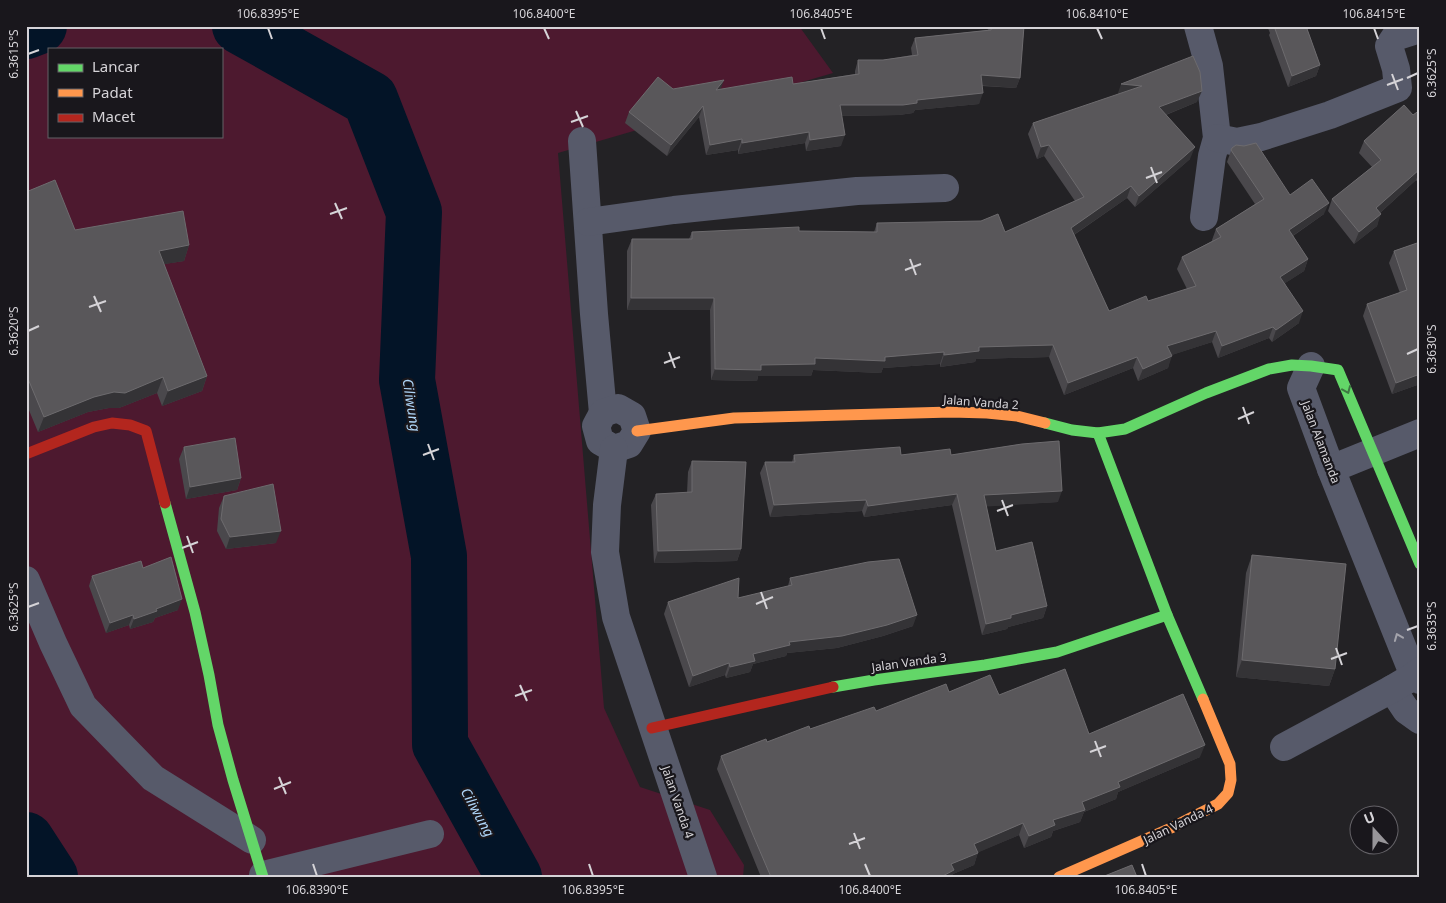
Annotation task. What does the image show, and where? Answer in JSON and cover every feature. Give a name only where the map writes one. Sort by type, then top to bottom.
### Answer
[{"type":"street","points":[[1198,26],[1209,66],[1217,138],[1212,156],[1204,217]]},
{"type":"street","points":[[1217,138],[1237,142],[1261,137],[1330,115],[1398,88],[1396,69],[1390,46],[1395,38],[1420,29]]},
{"type":"street","points":[[582,141],[603,413],[596,426],[600,441],[614,449],[629,444],[637,431],[632,416],[618,408],[603,413]]},
{"type":"street","points":[[588,222],[674,210],[847,192],[945,188]]},
{"type":"street","name":"Jalan Vanda 2","points":[[637,431],[734,418],[951,412],[1017,416],[1072,430],[1098,433],[1125,429],[1206,393],[1269,369],[1292,365],[1311,366]]},
{"type":"street","points":[[1311,366],[1338,370],[1420,564]]},
{"type":"street","name":"Jalan Alamanda","points":[[1311,366],[1301,388],[1411,679],[1406,710],[1420,720]]},
{"type":"street","points":[[26,454],[94,427],[112,423],[130,424],[146,431],[195,612],[218,725],[263,876],[430,834]]},
{"type":"street","name":"Jalan Vanda 4","points":[[1059,877],[1140,842],[1218,804],[1228,793],[1231,780],[1230,764],[1223,745],[1167,615],[1098,433]]},
{"type":"street","points":[[1331,469],[1420,433]]},
{"type":"street","name":"Jalan Vanda 4","points":[[614,449],[607,505],[605,552],[616,617],[703,877]]},
{"type":"street","points":[[26,580],[83,706],[153,778],[252,840]]},
{"type":"street","name":"Jalan Vanda 3","points":[[652,728],[818,690],[874,680],[985,665],[1057,652],[1167,615]]},
{"type":"street","points":[[1284,747],[1411,679]]},
{"type":"shaded area","points":[[26,26],[799,26],[833,73],[558,153],[604,708],[640,787],[710,810],[744,865],[743,877],[26,877]]},
{"type":"building","points":[[992,26],[1024,26],[1020,78],[981,75],[983,93],[917,100],[917,103],[903,105],[840,105],[845,135],[810,140],[809,132],[742,143],[742,139],[710,145],[703,106],[671,145],[629,112],[658,77],[673,89],[724,80],[716,90],[792,77],[793,84],[859,74],[858,60],[883,60],[918,55],[915,38],[991,30]]},
{"type":"building","points":[[1274,26],[1306,26],[1320,65],[1292,76]]},
{"type":"building","points":[[1193,56],[1200,72],[1202,91],[1159,107],[1195,147],[1139,196],[1131,186],[1071,228],[1109,311],[1146,296],[1148,301],[1196,286],[1182,257],[1221,237],[1216,229],[1264,199],[1231,150],[1236,145],[1244,146],[1256,143],[1290,195],[1312,179],[1329,203],[1289,230],[1308,259],[1280,277],[1303,311],[1276,330],[1273,327],[1222,346],[1216,331],[1167,346],[1172,356],[1143,369],[1137,357],[1068,383],[1053,345],[979,347],[979,351],[944,355],[944,352],[885,357],[885,361],[815,358],[815,364],[761,365],[761,370],[715,369],[714,298],[631,298],[632,239],[692,239],[692,232],[799,227],[799,231],[877,232],[877,223],[981,221],[998,214],[1005,232],[1084,197],[1049,145],[1041,147],[1033,123],[1142,86],[1121,84]]},
{"type":"building","points":[[1404,105],[1413,115],[1420,110],[1420,169],[1376,208],[1381,214],[1359,232],[1332,199],[1381,160],[1364,141]]},
{"type":"building","points":[[55,180],[75,230],[183,211],[189,245],[159,251],[207,376],[168,391],[163,377],[125,393],[114,392],[94,397],[44,417],[26,374],[26,192]]},
{"type":"building","points":[[1420,242],[1420,374],[1396,383],[1367,304],[1407,290],[1394,251]]},
{"type":"building","points":[[235,438],[241,478],[190,487],[184,447]]},
{"type":"building","points":[[1059,441],[1062,491],[984,495],[996,551],[1032,542],[1047,606],[1011,615],[1011,618],[986,624],[957,494],[868,506],[866,500],[774,505],[765,462],[795,462],[794,455],[900,447],[901,455],[950,449],[951,455],[1022,444]]},
{"type":"building","points":[[692,461],[746,462],[741,549],[658,551],[656,494],[692,492]]},
{"type":"building","points":[[273,484],[281,531],[230,537],[221,519],[224,496]]},
{"type":"building","points":[[1252,555],[1346,564],[1335,669],[1242,660]]},
{"type":"building","points":[[171,557],[182,599],[134,619],[133,615],[110,623],[92,576],[141,561],[143,568]]},
{"type":"building","points":[[899,559],[917,615],[887,625],[842,636],[789,642],[790,645],[753,654],[755,661],[730,667],[729,663],[693,676],[668,602],[739,578],[738,598],[792,585],[790,578],[868,562]]},
{"type":"building","points":[[1065,669],[1089,734],[1183,694],[1205,745],[1118,782],[1120,787],[1082,802],[1085,810],[1053,820],[1055,825],[1029,836],[1023,823],[974,844],[978,853],[951,864],[954,870],[941,877],[771,877],[721,756],[766,739],[767,742],[809,726],[810,729],[874,707],[876,711],[946,684],[949,692],[990,675],[999,695]]},
{"type":"building","points":[[1132,865],[1137,877],[1102,877]]},
{"type":"waterway","name":"Ciliwung","points":[[26,31],[39,26]]},
{"type":"waterway","name":"Ciliwung","points":[[240,26],[370,99],[414,212],[407,380],[439,556],[440,744],[514,877]]},
{"type":"waterway","name":"Ciliwung","points":[[26,840],[50,877]]},
{"type":"traffic: fast","points":[[1045,423],[1072,430],[1098,433],[1125,429],[1206,393],[1269,369],[1292,365],[1338,370],[1420,564]]},
{"type":"traffic: fast","points":[[1098,433],[1167,615],[1203,699]]},
{"type":"traffic: fast","points":[[165,503],[195,612],[218,725],[263,877]]},
{"type":"traffic: fast","points":[[833,687],[985,665],[1057,652],[1167,615]]},
{"type":"traffic: slow","points":[[637,431],[734,418],[951,412],[1017,416],[1045,423]]},
{"type":"traffic: slow","points":[[1059,877],[1171,828],[1218,804],[1228,793],[1231,780],[1230,764],[1203,699]]},
{"type":"traffic: jam","points":[[26,454],[94,427],[112,423],[130,425],[146,431],[165,503]]},
{"type":"traffic: jam","points":[[652,728],[833,687]]}]
